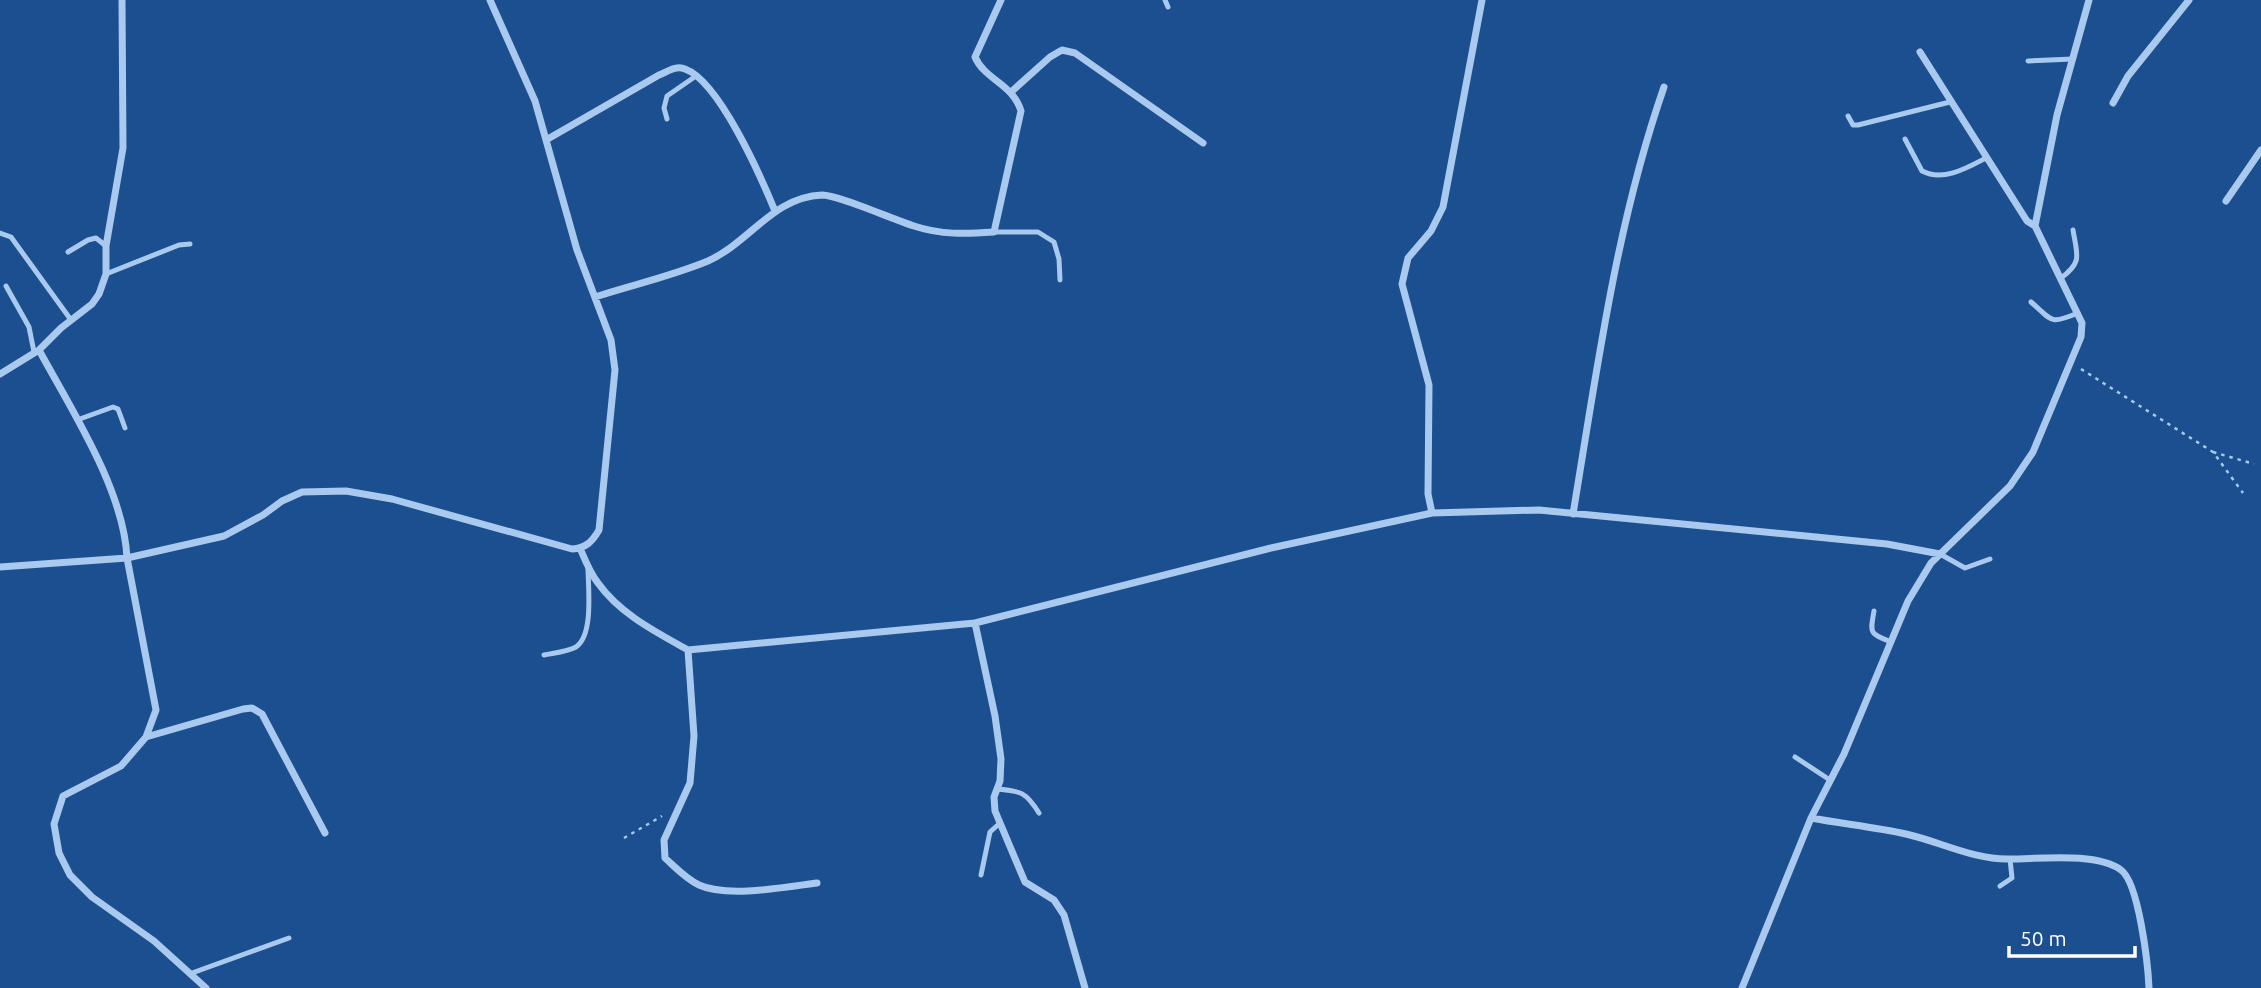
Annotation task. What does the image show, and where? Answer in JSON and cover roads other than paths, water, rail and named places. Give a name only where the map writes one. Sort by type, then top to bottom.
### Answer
[{"type":"street","points":[[0,374],[36,351],[92,304],[99,294],[106,274],[106,246],[123,148],[122,0]]},
{"type":"street","points":[[0,567],[127,558],[224,536],[302,492],[346,491],[392,499],[558,547],[580,548],[592,543],[599,530],[615,370],[611,340],[577,250],[535,100],[490,0]]},
{"type":"street","points":[[595,297],[709,260],[794,200],[825,195],[916,227],[953,235],[994,232],[1021,111],[1018,99],[979,65],[975,57],[1001,0]]},
{"type":"street","points":[[1432,513],[1428,494],[1429,385],[1402,284],[1408,258],[1431,231],[1443,207],[1482,0]]},
{"type":"street","points":[[2035,226],[2057,115],[2089,0]]},
{"type":"street","points":[[2113,103],[2128,76],[2189,0]]},
{"type":"street","points":[[1011,92],[1049,57],[1062,50],[1076,53],[1203,143]]},
{"type":"street","points":[[1742,988],[1811,818],[1908,601],[1924,572],[2010,486],[2032,452],[2081,337],[2082,323],[2078,313],[2035,226],[2027,221],[1920,52]]},
{"type":"street","points":[[546,140],[649,80],[678,67],[687,69],[717,100],[754,160],[775,211]]},
{"type":"street","points":[[1573,514],[1606,316],[1627,214],[1664,87]]},
{"type":"street","points":[[2226,201],[2261,150]]},
{"type":"street","points":[[36,351],[77,421],[113,494],[126,540],[127,558],[156,710],[146,737],[121,766],[63,796],[54,824],[59,852],[70,875],[92,897],[154,941],[206,988]]},
{"type":"street","points":[[580,548],[598,583],[616,603],[644,624],[688,650],[975,623],[1271,548],[1432,513],[1539,510],[1887,544],[1940,554]]},
{"type":"street","points":[[975,623],[995,716],[1001,759],[994,797],[995,811],[1025,882],[1054,900],[1064,915],[1085,988]]},
{"type":"street","points":[[688,650],[694,736],[690,783],[664,840],[665,858],[699,886],[730,891],[817,883]]},
{"type":"street","points":[[146,737],[252,708],[262,714],[325,833]]},
{"type":"street","points":[[1811,818],[1908,835],[1969,853],[2010,859],[2095,860],[2122,870],[2133,886],[2149,988]]},
{"type":"lane","points":[[1165,0],[1168,7]]},
{"type":"lane","points":[[2028,61],[2073,59]]},
{"type":"lane","points":[[667,118],[664,108],[667,96],[696,76]]},
{"type":"lane","points":[[1848,116],[1853,125],[1858,125],[1950,102]]},
{"type":"lane","points":[[1905,139],[1922,171],[1926,173],[1954,174],[1986,158]]},
{"type":"lane","points":[[2254,161],[2261,166]]},
{"type":"lane","points":[[2061,278],[2073,269],[2077,260],[2073,230]]},
{"type":"lane","points":[[994,232],[1038,232],[1054,243],[1059,259],[1060,280]]},
{"type":"lane","points":[[0,233],[11,237],[71,320]]},
{"type":"lane","points":[[68,252],[96,238],[106,246]]},
{"type":"lane","points":[[106,274],[190,244]]},
{"type":"lane","points":[[6,286],[29,327],[36,351]]},
{"type":"lane","points":[[2031,302],[2052,321],[2078,313]]},
{"type":"lane","points":[[77,421],[113,407],[118,409],[125,428]]},
{"type":"lane","points":[[1940,554],[1965,568],[1990,559]]},
{"type":"lane","points":[[544,655],[575,647],[584,639],[589,617],[587,564]]},
{"type":"lane","points":[[1874,611],[1870,630],[1873,635],[1891,642]]},
{"type":"lane","points":[[1795,757],[1830,780]]},
{"type":"lane","points":[[997,789],[1017,790],[1030,798],[1039,813]]},
{"type":"lane","points":[[981,875],[990,832],[1000,823]]},
{"type":"lane","points":[[2000,886],[2012,878],[2010,859]]},
{"type":"lane","points":[[192,973],[289,938]]}]
